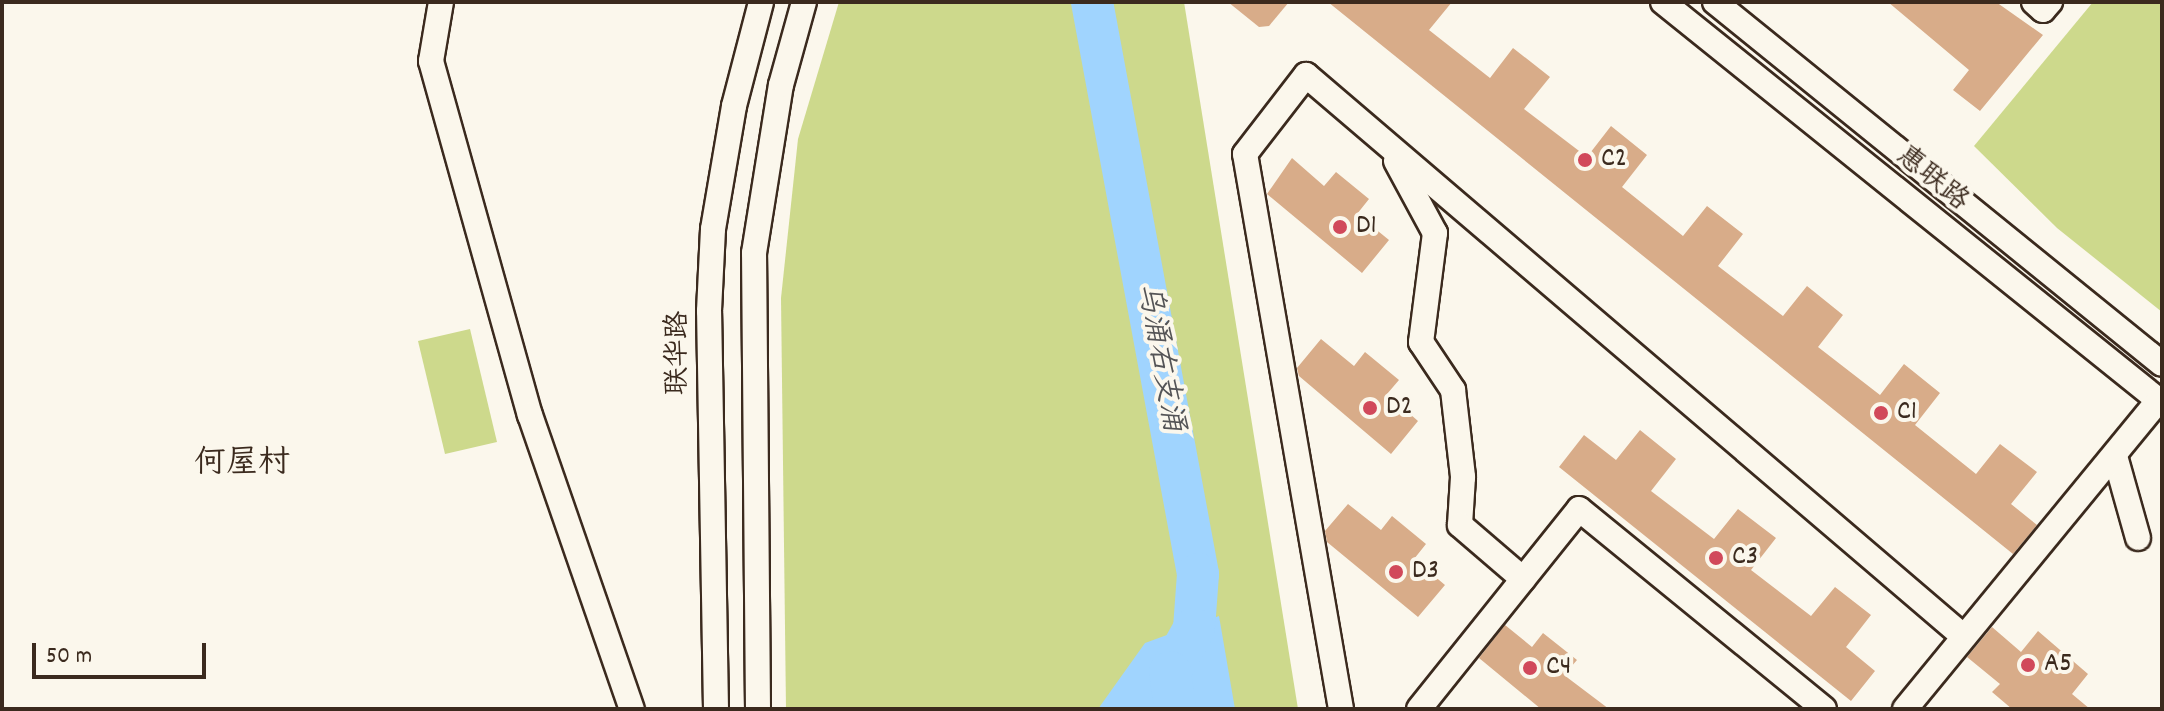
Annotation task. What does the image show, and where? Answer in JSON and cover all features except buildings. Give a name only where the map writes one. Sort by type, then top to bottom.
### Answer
[{"type":"street","points":[[441,2],[431,61],[530,415],[632,709]]},
{"type":"street","name":"联华路","points":[[716,709],[709,311],[713,229],[734,106],[761,2]]},
{"type":"street","points":[[758,709],[754,253],[781,85],[804,2]]},
{"type":"street","name":"惠联路","points":[[1663,2],[2160,401]]},
{"type":"street","name":"惠联路","points":[[1715,2],[2162,364]]},
{"type":"street","points":[[2034,2],[2043,10],[2050,2]]},
{"type":"street","points":[[1341,709],[1245,154],[1306,75],[1963,636]]},
{"type":"street","points":[[1389,148],[1435,233],[1421,342],[1453,390],[1463,477],[1460,525],[1523,579]]},
{"type":"street","points":[[1905,709],[2160,401]]},
{"type":"street","points":[[2115,456],[2138,538]]},
{"type":"street","points":[[1419,709],[1579,509],[1824,709]]},
{"type":"green space","points":[[839,2],[1184,2],[1298,709],[786,709],[781,298],[798,139]]},
{"type":"green space","points":[[2093,2],[2162,2],[2162,312],[2057,228],[1974,146]]},
{"type":"green space","points":[[470,329],[497,442],[445,454],[418,341]]},
{"type":"water","points":[[1219,616],[1235,709],[1098,709],[1145,643]]},
{"type":"waterway","name":"乌涌右支涌","points":[[1092,2],[1198,574],[1194,629],[1170,672],[1175,709]]},
{"type":"place","name":"C2","points":[[1585,160]]},
{"type":"place","name":"D1","points":[[1340,227]]},
{"type":"place","name":"D2","points":[[1370,408]]},
{"type":"place","name":"C1","points":[[1881,413]]},
{"type":"place","name":"C3","points":[[1716,558]]},
{"type":"place","name":"D3","points":[[1396,572]]},
{"type":"place","name":"A5","points":[[2028,665]]},
{"type":"place","name":"C4","points":[[1530,668]]},
{"type":"district","name":"何屋村","points":[[242,465]]}]
